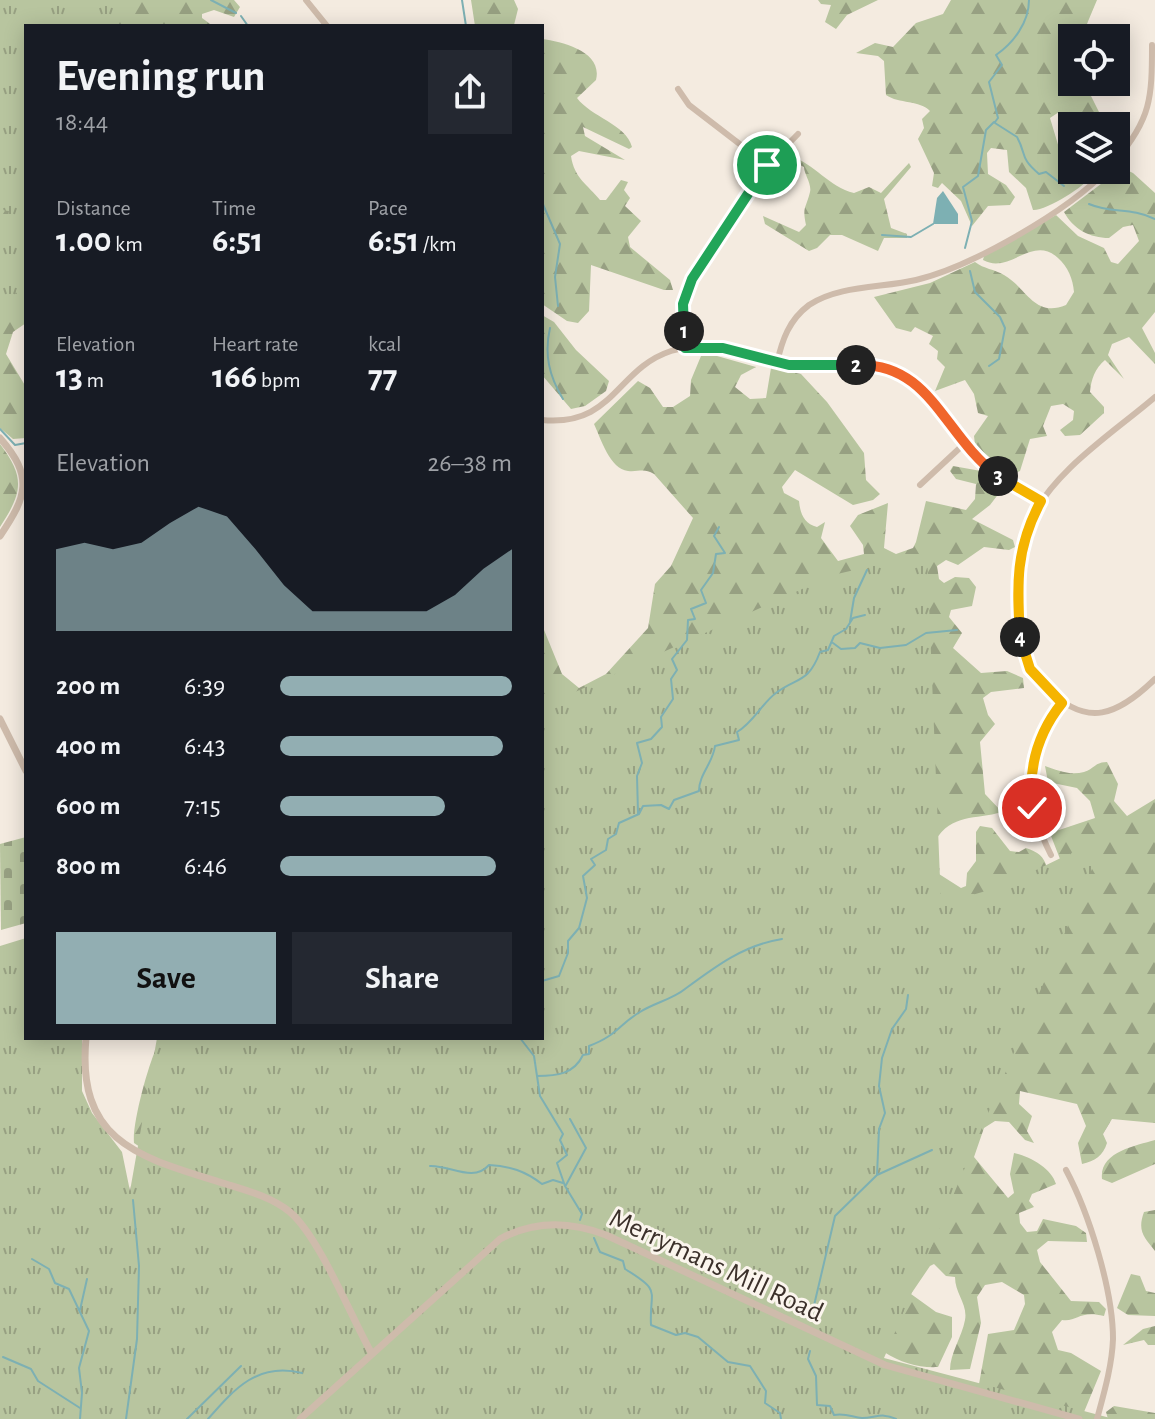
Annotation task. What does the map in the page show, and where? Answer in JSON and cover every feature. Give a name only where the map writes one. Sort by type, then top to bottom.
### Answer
[{"type":"street","points":[[306,0],[325,24]]},
{"type":"street","points":[[1130,140],[1146,118],[1151,97],[1152,45]]},
{"type":"street","points":[[678,89],[689,105],[767,165]]},
{"type":"street","points":[[685,348],[683,304],[692,279],[767,165],[798,134]]},
{"type":"street","points":[[777,363],[791,324],[818,300],[843,292],[917,280],[954,267],[1058,209],[1089,184]]},
{"type":"street","points":[[544,420],[571,419],[592,412],[610,401],[646,365],[685,348],[723,348],[777,363],[867,365],[895,369],[922,388],[963,445],[999,477],[1041,501]]},
{"type":"street","points":[[1155,397],[1070,470],[1041,501],[1025,532],[1019,557],[1021,643],[1030,669],[1062,703],[1081,712],[1107,712],[1136,698],[1155,679]]},
{"type":"street","points":[[0,438],[19,466],[24,489],[20,505],[0,536]]},
{"type":"street","points":[[920,485],[963,445]]},
{"type":"street","points":[[1051,855],[1034,815],[1031,780],[1042,733],[1062,703]]},
{"type":"street","points":[[0,719],[24,767]]},
{"type":"street","points":[[86,1040],[84,1070],[88,1097],[111,1132],[154,1161],[238,1187],[288,1210],[315,1246],[372,1354]]},
{"type":"street","points":[[1066,1170],[1092,1238],[1112,1325],[1111,1356],[1097,1419]]},
{"type":"street","name":"Merrymans Mill Road","points":[[300,1419],[500,1239],[536,1225],[570,1225],[606,1235],[885,1365],[1079,1419]]},
{"type":"green space","points":[[0,0],[234,0],[240,7],[234,17],[214,10],[202,14],[202,18],[210,24],[24,24],[24,324],[13,332],[6,354],[24,384],[24,438],[13,439],[0,428]]},
{"type":"green space","points":[[0,0],[123,0],[114,24],[24,24],[24,270],[0,336],[0,262],[9,211],[0,210]]},
{"type":"green space","points":[[471,0],[514,0],[518,9],[514,24],[475,24]]},
{"type":"green space","points":[[818,0],[878,0],[847,15],[836,29],[825,22],[831,5],[821,4]]},
{"type":"green space","points":[[951,0],[1097,0],[1087,24],[1058,24],[1058,96],[1091,96],[1099,112],[1058,112],[1050,118],[1058,145],[1058,184],[1082,185],[1056,202],[1033,210],[1026,188],[1009,172],[1007,150],[991,148],[987,153],[988,174],[1006,185],[1015,197],[1010,205],[988,206],[972,226],[961,201],[942,183],[938,188],[932,186],[934,173],[918,139],[924,128],[922,119],[930,111],[921,105],[886,95],[884,61],[878,56],[856,53],[875,43],[893,47],[916,23],[943,14]]},
{"type":"green space","points":[[544,39],[580,50],[594,62],[596,80],[577,98],[623,132],[632,147],[629,149],[583,127],[585,136],[625,160],[579,151],[571,156],[573,164],[578,176],[600,200],[606,200],[621,180],[628,182],[624,190],[630,198],[625,206],[641,221],[628,237],[630,247],[670,280],[673,290],[664,290],[591,265],[589,311],[578,323],[567,321],[544,305]]},
{"type":"green space","points":[[790,156],[807,164],[837,186],[854,193],[869,187],[881,193],[909,163],[911,167],[884,199],[891,228],[907,234],[907,238],[884,238],[878,251],[842,235],[830,235],[817,248],[809,251],[765,224],[763,216],[799,232],[806,225],[804,211],[810,186],[804,167]]},
{"type":"green space","points":[[1130,172],[1155,193],[1155,312],[1142,328],[1155,353],[1155,364],[1129,337],[1112,344],[1108,355],[1124,379],[1105,360],[1091,383],[1090,392],[1104,407],[1104,413],[1080,435],[1065,436],[1060,430],[1073,420],[1074,411],[1063,404],[1051,406],[1043,426],[1047,436],[1030,439],[1020,471],[1011,475],[1014,478],[975,445],[974,436],[988,416],[978,413],[974,394],[965,380],[935,391],[945,367],[937,359],[938,351],[929,344],[933,336],[915,327],[911,332],[896,328],[874,297],[930,283],[975,262],[1004,275],[1038,305],[1055,308],[1066,305],[1074,292],[1071,278],[1062,262],[1048,252],[1030,252],[1002,263],[983,260],[984,256],[1056,215],[1078,236],[1104,248],[1111,262],[1118,264],[1139,241],[1133,225],[1123,227],[1109,238],[1095,236],[1077,228],[1064,212],[1101,184],[1130,184]]},
{"type":"green space","points":[[544,316],[554,322],[576,350],[609,381],[606,391],[585,406],[571,409],[544,377]]},
{"type":"green space","points":[[701,356],[717,356],[756,367],[741,375],[735,387],[750,399],[766,398],[771,368],[801,374],[827,402],[864,453],[866,480],[880,494],[873,500],[853,505],[795,470],[782,487],[784,493],[799,501],[806,521],[817,527],[825,522],[821,538],[838,561],[864,554],[863,545],[850,526],[858,515],[888,503],[884,548],[896,554],[913,548],[926,501],[966,510],[975,499],[976,484],[956,479],[950,471],[953,466],[981,471],[1003,488],[990,505],[972,519],[1013,540],[1015,547],[1009,550],[984,547],[958,565],[946,560],[937,566],[939,579],[944,583],[955,577],[969,578],[976,587],[972,606],[951,610],[949,617],[962,633],[953,648],[981,673],[1007,671],[1023,678],[1024,688],[991,692],[983,698],[988,715],[995,724],[980,742],[985,794],[1002,812],[965,819],[942,832],[935,841],[939,874],[961,888],[966,886],[967,873],[976,861],[976,832],[980,826],[992,828],[1010,851],[1019,852],[1026,848],[1037,853],[1047,868],[1060,859],[1051,836],[1053,832],[1095,818],[1090,801],[1077,788],[1048,782],[1045,766],[1079,773],[1107,762],[1118,784],[1114,801],[1127,816],[1155,799],[1155,1123],[1112,1119],[1103,1134],[1107,1143],[1101,1155],[1082,1164],[1078,1143],[1086,1126],[1077,1104],[1020,1091],[1019,1104],[1032,1116],[1027,1131],[1034,1143],[1025,1140],[1009,1122],[995,1121],[984,1128],[974,1157],[1008,1198],[1014,1193],[1010,1174],[1014,1153],[1040,1164],[1054,1178],[1056,1184],[1032,1194],[1029,1201],[1034,1207],[1019,1213],[1020,1223],[1027,1232],[1037,1231],[1043,1219],[1076,1226],[1086,1233],[1087,1242],[1048,1241],[1037,1250],[1040,1262],[1071,1301],[1099,1302],[1106,1309],[1104,1316],[1089,1314],[1062,1320],[1052,1332],[1058,1350],[1071,1353],[1101,1371],[1084,1412],[979,1384],[988,1334],[1014,1330],[1025,1304],[1024,1295],[1002,1282],[985,1285],[977,1297],[981,1323],[970,1369],[950,1370],[965,1309],[955,1277],[946,1276],[934,1264],[930,1266],[911,1294],[936,1312],[952,1317],[952,1337],[938,1367],[917,1366],[884,1352],[143,1149],[134,1143],[141,1095],[156,1049],[544,1040],[544,630],[562,674],[579,688],[606,674],[648,628],[655,584],[671,566],[693,518],[654,474],[628,471],[616,465],[594,424],[638,381],[650,388],[663,407],[673,407],[690,396],[691,380]]},
{"type":"green space","points":[[0,444],[14,467],[18,486],[17,495],[0,527]]},
{"type":"green space","points":[[927,553],[941,904],[1003,886],[1106,836],[884,1358],[1114,1419],[0,1419],[0,946],[24,939],[24,1040],[82,1040],[82,1091],[92,1113],[122,1152],[130,1191],[157,1040],[544,1040],[544,706],[833,575]]},
{"type":"green space","points":[[24,838],[24,924],[1,930],[0,844]]},
{"type":"green space","points":[[1155,1140],[1155,1164],[1112,1183],[1102,1179],[1106,1162],[1112,1156]]},
{"type":"green space","points":[[1155,1210],[1155,1251],[1145,1238],[1141,1224],[1144,1212]]},
{"type":"green space","points":[[1131,1274],[1140,1276],[1146,1291],[1155,1293],[1155,1316],[1128,1315],[1117,1308]]},
{"type":"green space","points":[[1155,1326],[1155,1345],[1148,1345],[1144,1340],[1123,1345],[1143,1329]]},
{"type":"green space","points":[[1114,1406],[1155,1413],[1155,1419],[1108,1419],[1106,1412]]},
{"type":"water","points":[[943,191],[958,214],[958,224],[933,224],[937,198]]},
{"type":"waterway","points":[[211,0],[236,13]]},
{"type":"waterway","points":[[462,0],[466,24]]},
{"type":"waterway","points":[[995,122],[998,118],[989,82],[1002,65],[996,55],[1019,32],[1029,0]]},
{"type":"waterway","points":[[241,16],[247,24]]},
{"type":"waterway","points":[[965,248],[972,221],[963,187],[978,176],[986,130],[994,122]]},
{"type":"waterway","points":[[995,123],[1017,137],[1026,160],[1039,174],[1046,172],[1064,186]]},
{"type":"waterway","points":[[1089,204],[1155,219]]},
{"type":"waterway","points":[[544,207],[560,244],[555,277],[558,306]]},
{"type":"waterway","points":[[882,235],[911,237],[933,224]]},
{"type":"waterway","points":[[970,271],[975,292],[1000,317],[1005,328],[999,359],[989,366]]},
{"type":"waterway","points":[[550,328],[549,365],[563,399]]},
{"type":"waterway","points":[[0,429],[15,445],[24,443]]},
{"type":"waterway","points":[[638,813],[637,776],[642,763],[637,743],[651,739],[662,727],[661,717],[673,699],[671,679],[677,670],[672,659],[687,640],[688,620],[695,619],[691,609],[706,603],[701,590],[713,573],[716,554],[725,553],[714,536],[719,527]]},
{"type":"waterway","points":[[850,622],[854,598],[867,570]]},
{"type":"waterway","points":[[544,980],[559,976],[568,953],[568,941],[579,928],[587,898],[583,876],[595,865],[591,859],[606,850],[608,839],[616,834],[619,823],[639,814],[643,806],[661,805],[669,809],[674,800],[699,791],[715,746],[739,740],[737,732],[771,697],[806,675],[820,652],[828,650],[834,636],[846,629],[853,618],[865,615]]},
{"type":"waterway","points":[[833,643],[841,649],[855,648],[860,643],[880,648],[906,645],[926,633],[957,630]]},
{"type":"waterway","points":[[537,1076],[570,1070],[583,1055],[589,1054],[589,1046],[606,1038],[640,1012],[680,992],[743,951],[782,939]]},
{"type":"waterway","points":[[877,1175],[879,1129],[885,1113],[879,1086],[882,1058],[892,1029],[906,1009],[908,995]]},
{"type":"waterway","points":[[522,1040],[534,1056],[540,1096],[563,1134],[560,1140],[567,1155],[557,1163],[565,1186],[582,1214],[580,1220]]},
{"type":"waterway","points":[[566,1185],[586,1148],[570,1119]]},
{"type":"waterway","points":[[812,1314],[835,1216],[877,1175],[932,1150]]},
{"type":"waterway","points":[[430,1166],[469,1173],[476,1173],[489,1165],[497,1166],[511,1168],[542,1184],[553,1180],[563,1183]]},
{"type":"waterway","points":[[126,1419],[137,1339],[139,1266],[133,1200]]},
{"type":"waterway","points":[[594,1238],[600,1252],[623,1261],[625,1269],[652,1292],[651,1325],[676,1335],[685,1333],[698,1337],[728,1362],[750,1366],[766,1391],[765,1403],[780,1413],[781,1419]]},
{"type":"waterway","points":[[32,1259],[49,1269],[55,1283],[69,1289],[89,1331],[79,1368],[82,1393],[80,1419]]},
{"type":"waterway","points":[[80,1310],[87,1279]]},
{"type":"waterway","points":[[810,1351],[808,1359],[816,1376],[817,1405],[830,1406],[834,1415],[896,1419]]},
{"type":"waterway","points":[[3,1357],[31,1369],[38,1381],[80,1408]]},
{"type":"waterway","points":[[187,1419],[241,1366]]},
{"type":"waterway","points":[[208,1419],[249,1380],[273,1371],[302,1373]]},
{"type":"route","points":[[767,165],[756,177],[686,292],[683,304],[685,348],[723,348],[789,365],[867,365],[895,369],[922,388],[963,445],[980,463],[1041,501],[1025,532],[1019,557],[1021,643],[1030,669],[1062,703],[1049,719],[1035,754],[1030,789],[1032,808]]}]
